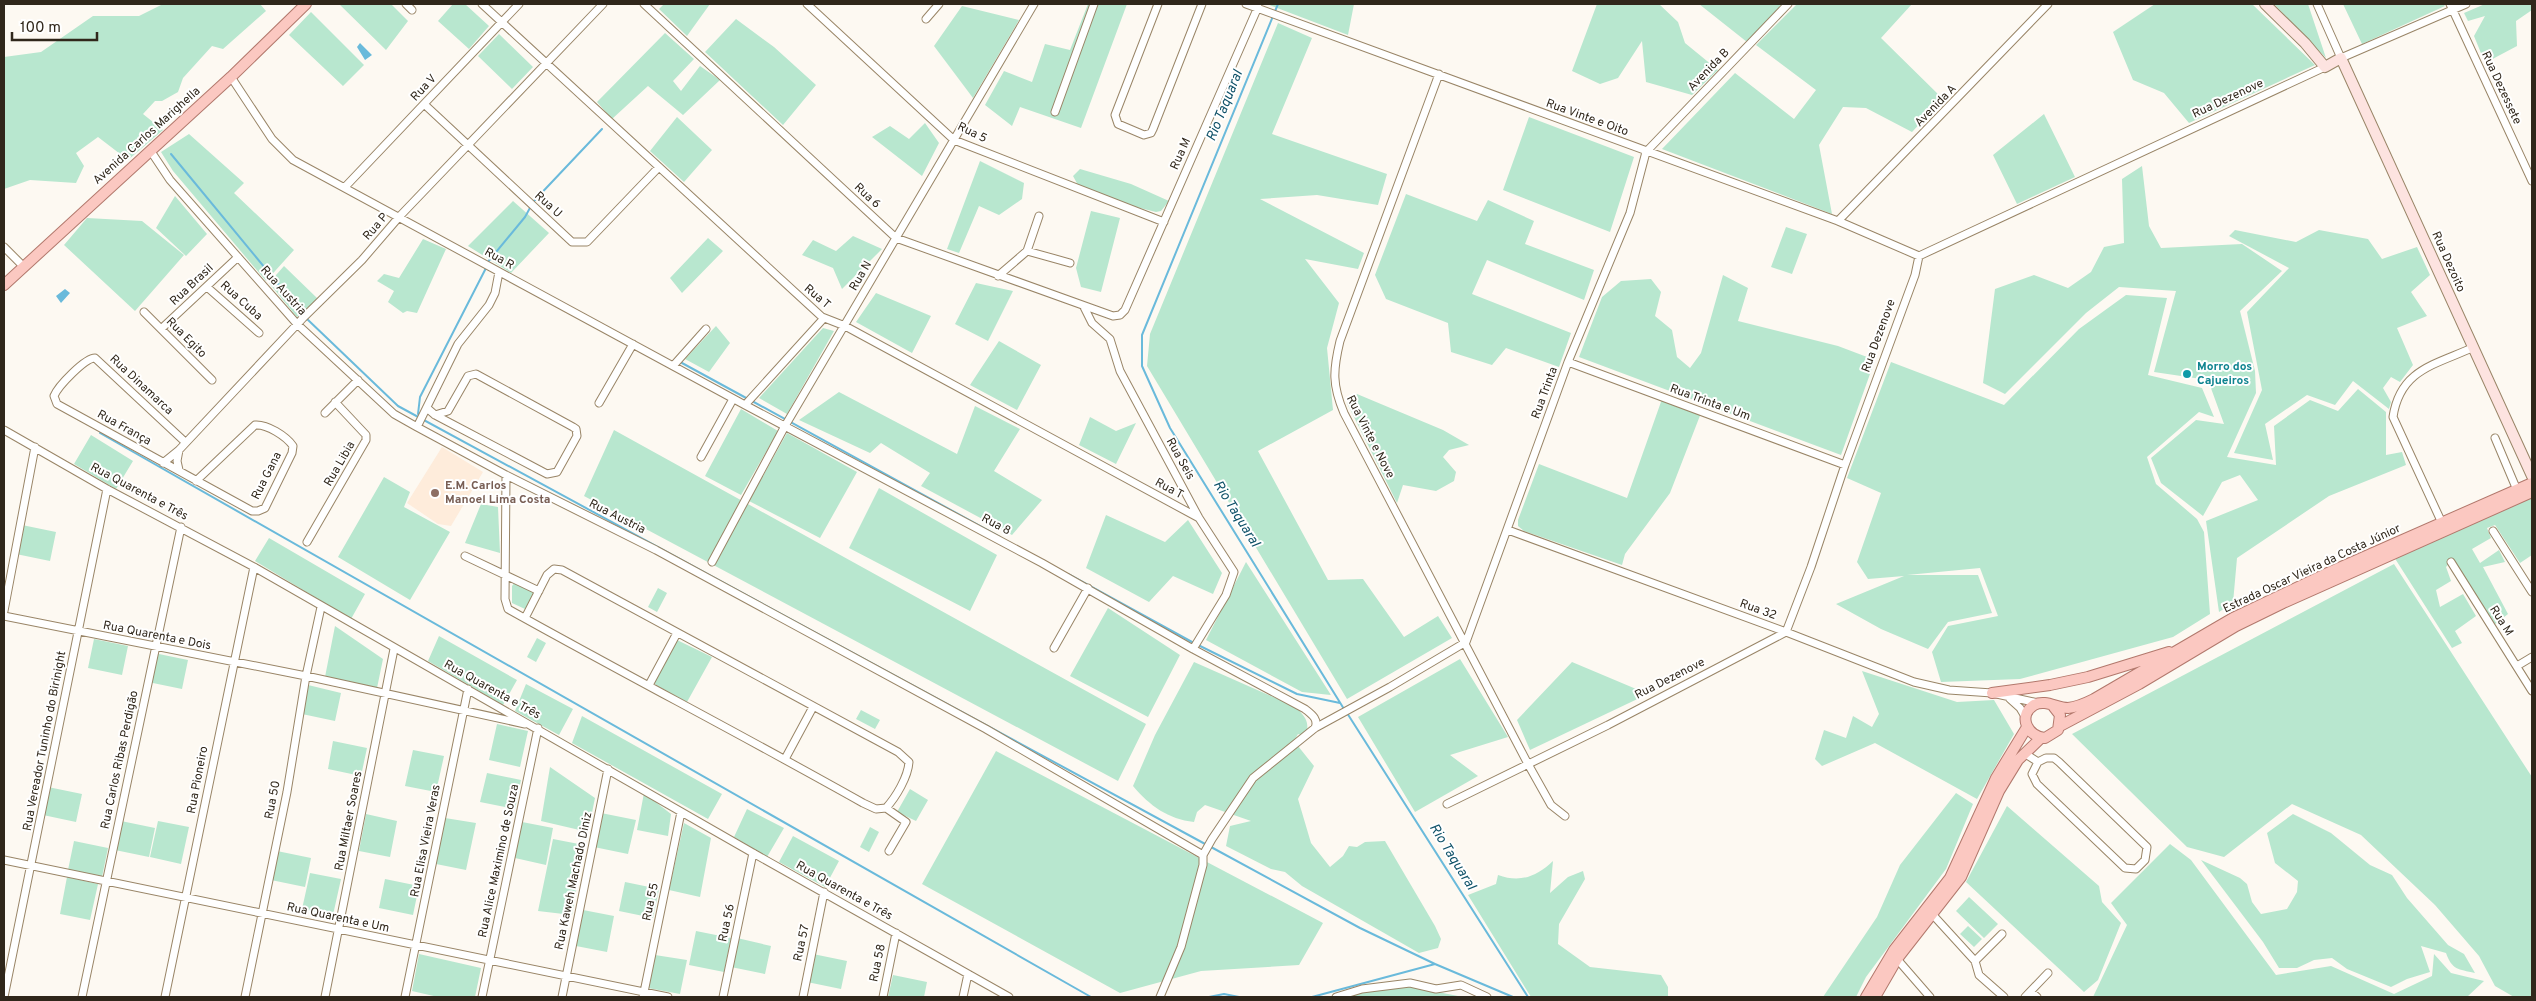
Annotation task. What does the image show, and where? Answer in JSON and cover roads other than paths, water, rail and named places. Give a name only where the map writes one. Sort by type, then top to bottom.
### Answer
[{"type":"main road","name":"Avenida Carlos Marighella","points":[[4,285],[231,77],[306,4]]},
{"type":"main road","points":[[2265,4],[2305,43],[2324,67]]},
{"type":"main road","name":"Rua Dezenove","points":[[2324,67],[2341,58]]},
{"type":"main road","name":"Rua Dezoito","points":[[2341,58],[2532,476]]},
{"type":"main road","name":"Estrada Oscar Vieira da Costa Júnior","points":[[2049,704],[2075,707],[2094,699],[2233,618],[2305,583],[2532,483]]},
{"type":"main road","name":"Estrada Oscar Vieira da Costa Júnior","points":[[1875,997],[1897,959],[1933,915],[1966,868],[2002,786],[2024,753],[2041,738],[2052,735],[2060,726],[2112,699],[2236,626],[2282,603],[2532,492]]},
{"type":"main road","points":[[1992,693],[2050,685],[2088,677],[2195,641]]},
{"type":"main road","points":[[1866,997],[1894,950],[1950,878],[1996,778],[2026,722],[2031,708],[2049,704],[2060,715],[2060,726]]},
{"type":"main road","points":[[2026,722],[2034,735],[2041,738]]},
{"type":"street","points":[[406,4],[412,10]]},
{"type":"street","name":"Rua T","points":[[482,4],[658,168],[824,318],[845,326],[1199,518]]},
{"type":"street","name":"Rua V","points":[[345,187],[519,4]]},
{"type":"street","name":"Rua P","points":[[163,463],[179,450],[184,441],[362,260],[399,217],[603,4]]},
{"type":"street","name":"Rua 6","points":[[644,4],[896,238],[1084,307],[1113,316],[1120,315],[1125,310]]},
{"type":"street","name":"Rua 5","points":[[807,4],[954,140],[1164,222]]},
{"type":"street","points":[[926,19],[939,4]]},
{"type":"street","name":"Rua N","points":[[712,562],[787,423],[1034,4]]},
{"type":"street","points":[[1055,112],[1094,4]]},
{"type":"street","points":[[1158,4],[1115,115],[1118,124],[1144,135],[1151,133],[1154,129],[1202,4]]},
{"type":"street","name":"Rua Vinte e Oito","points":[[1246,4],[1273,12],[1646,152],[1838,221],[1920,256]]},
{"type":"street","name":"Avenida B","points":[[1646,152],[1788,4]]},
{"type":"street","name":"Avenida A","points":[[1838,221],[1941,117],[2048,4]]},
{"type":"street","points":[[2317,4],[2341,58]]},
{"type":"street","name":"Rua Dezenove","points":[[2341,58],[2451,6],[2466,4]]},
{"type":"street","name":"Rua Dezessete","points":[[2451,6],[2532,181]]},
{"type":"street","name":"Rua M","points":[[1125,310],[1258,8]]},
{"type":"street","name":"Rua Dezenove","points":[[1447,804],[1786,632],[1811,567],[1845,465],[1915,275],[1920,256],[2324,67]]},
{"type":"street","name":"Rua Vinte e Nove","points":[[1439,74],[1340,341],[1334,377],[1336,395],[1528,764],[1551,805],[1565,816]]},
{"type":"street","name":"Rua R","points":[[231,77],[282,151],[293,160],[733,398],[748,402],[787,423]]},
{"type":"street","name":"Rua U","points":[[424,104],[572,242],[587,242],[658,168]]},
{"type":"street","name":"Rua Austria","points":[[150,150],[170,180],[297,324],[394,414],[419,424],[506,475],[656,550],[986,729],[1203,855]]},
{"type":"street","name":"Rua Trinta","points":[[1466,642],[1568,362],[1630,213],[1646,152]]},
{"type":"street","points":[[998,276],[1027,251],[1040,216]]},
{"type":"street","points":[[4,247],[24,267]]},
{"type":"street","points":[[1027,251],[1070,264]]},
{"type":"street","name":"Rua Brasil","points":[[160,329],[238,257]]},
{"type":"street","points":[[419,424],[458,344],[489,305],[495,293],[499,272]]},
{"type":"street","name":"Rua Cuba","points":[[207,287],[259,333]]},
{"type":"street","name":"Rua Seis","points":[[1084,307],[1092,323],[1104,332],[1112,343],[1120,371],[1199,518],[1233,568],[1234,575],[1226,595],[1196,645]]},
{"type":"street","name":"Rua Egito","points":[[144,312],[212,380]]},
{"type":"street","points":[[748,402],[824,318]]},
{"type":"street","points":[[673,366],[706,329]]},
{"type":"street","points":[[599,403],[633,344]]},
{"type":"street","points":[[2442,523],[2393,417],[2394,408],[2397,396],[2411,377],[2425,368],[2472,348]]},
{"type":"street","name":"Rua Dinamarca","points":[[59,388],[89,358],[95,358],[184,441]]},
{"type":"street","name":"Rua Trinta e Um","points":[[1568,362],[1845,465]]},
{"type":"street","points":[[426,410],[435,415],[451,423],[540,472],[551,474],[556,472],[578,433],[573,427],[476,374],[468,376],[445,413],[435,415]]},
{"type":"street","points":[[325,413],[358,380]]},
{"type":"street","name":"Rua França","points":[[59,388],[54,396],[57,404],[196,481]]},
{"type":"street","points":[[701,457],[733,398]]},
{"type":"street","name":"Rua Libia","points":[[307,542],[366,440],[366,435],[335,402]]},
{"type":"street","points":[[450,407],[451,423]]},
{"type":"street","name":"Rua 8","points":[[787,423],[1196,645],[1305,709],[1314,716],[1316,722],[1314,728]]},
{"type":"street","name":"Rua Gana","points":[[255,425],[263,425],[287,439],[293,446],[276,486],[262,510],[252,511],[196,481],[255,425]]},
{"type":"street","name":"Rua Quarenta e Três","points":[[4,430],[107,489],[254,567],[320,607],[468,689],[753,853],[1009,997]]},
{"type":"street","points":[[2495,438],[2517,490]]},
{"type":"street","points":[[4,611],[35,447]]},
{"type":"street","points":[[178,470],[179,450]]},
{"type":"street","points":[[506,475],[506,604],[508,609],[863,803],[876,809],[886,808],[906,822],[890,851]]},
{"type":"street","name":"Rua Vereador Tuninho do Birinight","points":[[4,997],[107,489]]},
{"type":"street","name":"Rua Carlos Ribas Perdigão","points":[[82,997],[154,648],[181,528]]},
{"type":"street","name":"Rua 32","points":[[1508,530],[1786,632],[1914,682],[1949,690],[1992,693],[2049,704]]},
{"type":"street","points":[[2494,531],[2532,592]]},
{"type":"street","points":[[465,556],[539,591]]},
{"type":"street","name":"Rua M","points":[[2451,562],[2532,691]]},
{"type":"street","name":"Rua Pioneiro","points":[[165,997],[254,567]]},
{"type":"street","points":[[525,618],[550,571],[554,569],[562,570],[906,757],[909,762],[908,770],[886,808]]},
{"type":"street","points":[[1054,648],[1088,588]]},
{"type":"street","name":"Rua 50","points":[[245,997],[287,792],[306,676],[320,607]]},
{"type":"street","name":"Rua Quarenta e Dois","points":[[4,616],[154,648],[306,676],[384,694]]},
{"type":"street","points":[[649,685],[677,633]]},
{"type":"street","points":[[1160,997],[1181,947],[1204,865],[1203,855],[1212,838],[1253,778],[1314,728],[1466,642]]},
{"type":"street","name":"Rua Miltaer Soares","points":[[326,997],[394,649]]},
{"type":"street","points":[[2517,666],[2532,657]]},
{"type":"street","name":"Rua Elisa Vieira Veras","points":[[405,997],[468,689]]},
{"type":"street","points":[[384,694],[535,727]]},
{"type":"street","points":[[2003,695],[2014,701],[2026,722]]},
{"type":"street","points":[[785,759],[813,707]]},
{"type":"street","name":"Rua Alice Maximino de Souza","points":[[482,997],[535,727]]},
{"type":"street","points":[[2024,753],[2038,762]]},
{"type":"street","points":[[2050,758],[2060,762],[2147,847],[2145,860],[2136,869],[2125,868],[2036,784],[2032,774],[2038,762],[2050,758]]},
{"type":"street","name":"Rua Kaweh Machado Diniz","points":[[562,997],[608,770]]},
{"type":"street","name":"Rua 55","points":[[643,995],[681,812]]},
{"type":"street","name":"Rua 56","points":[[723,997],[753,853]]},
{"type":"street","name":"Rua Quarenta e Um","points":[[4,860],[566,976],[643,995],[668,997]]},
{"type":"street","name":"Rua 57","points":[[803,997],[824,892]]},
{"type":"street","points":[[1933,915],[1975,961],[1980,974],[2004,997]]},
{"type":"street","name":"Rua 58","points":[[883,997],[896,933]]},
{"type":"street","points":[[1975,961],[2002,934]]},
{"type":"street","points":[[1897,959],[1930,997]]},
{"type":"street","points":[[2031,995],[2048,972]]},
{"type":"street","points":[[963,997],[968,974]]},
{"type":"street","points":[[1336,997],[1362,989],[1410,983],[1436,989],[1461,985],[1487,997]]},
{"type":"water","points":[[360,43],[372,55],[365,60],[357,47]]},
{"type":"water","points":[[65,289],[70,293],[61,303],[56,296]]},
{"type":"waterway","name":"Rio Taquaral","points":[[1278,4],[1142,335],[1142,366],[1170,428],[1344,709]]},
{"type":"waterway","points":[[533,202],[602,129]]},
{"type":"waterway","points":[[171,154],[303,314]]},
{"type":"waterway","points":[[487,263],[525,217],[531,206]]},
{"type":"waterway","points":[[418,414],[420,397],[486,268]]},
{"type":"waterway","points":[[306,318],[398,406],[1207,845]]},
{"type":"waterway","points":[[682,363],[748,399]]},
{"type":"waterway","points":[[752,401],[1000,537]]},
{"type":"waterway","points":[[100,433],[1091,997]]},
{"type":"waterway","points":[[1068,574],[1192,642],[1297,694],[1340,703]]},
{"type":"waterway","name":"Rio Taquaral","points":[[1347,713],[1528,997]]},
{"type":"waterway","points":[[1211,847],[1360,928],[1435,964]]},
{"type":"waterway","points":[[1312,997],[1435,964],[1513,997]]},
{"type":"waterway","points":[[1209,997],[1224,994],[1239,997]]},
{"type":"place","name":"Morro dos Cajueiros","points":[[2187,374]]},
{"type":"place","name":"E.M. Carlos Manoel Lima Costa","points":[[435,493]]}]
